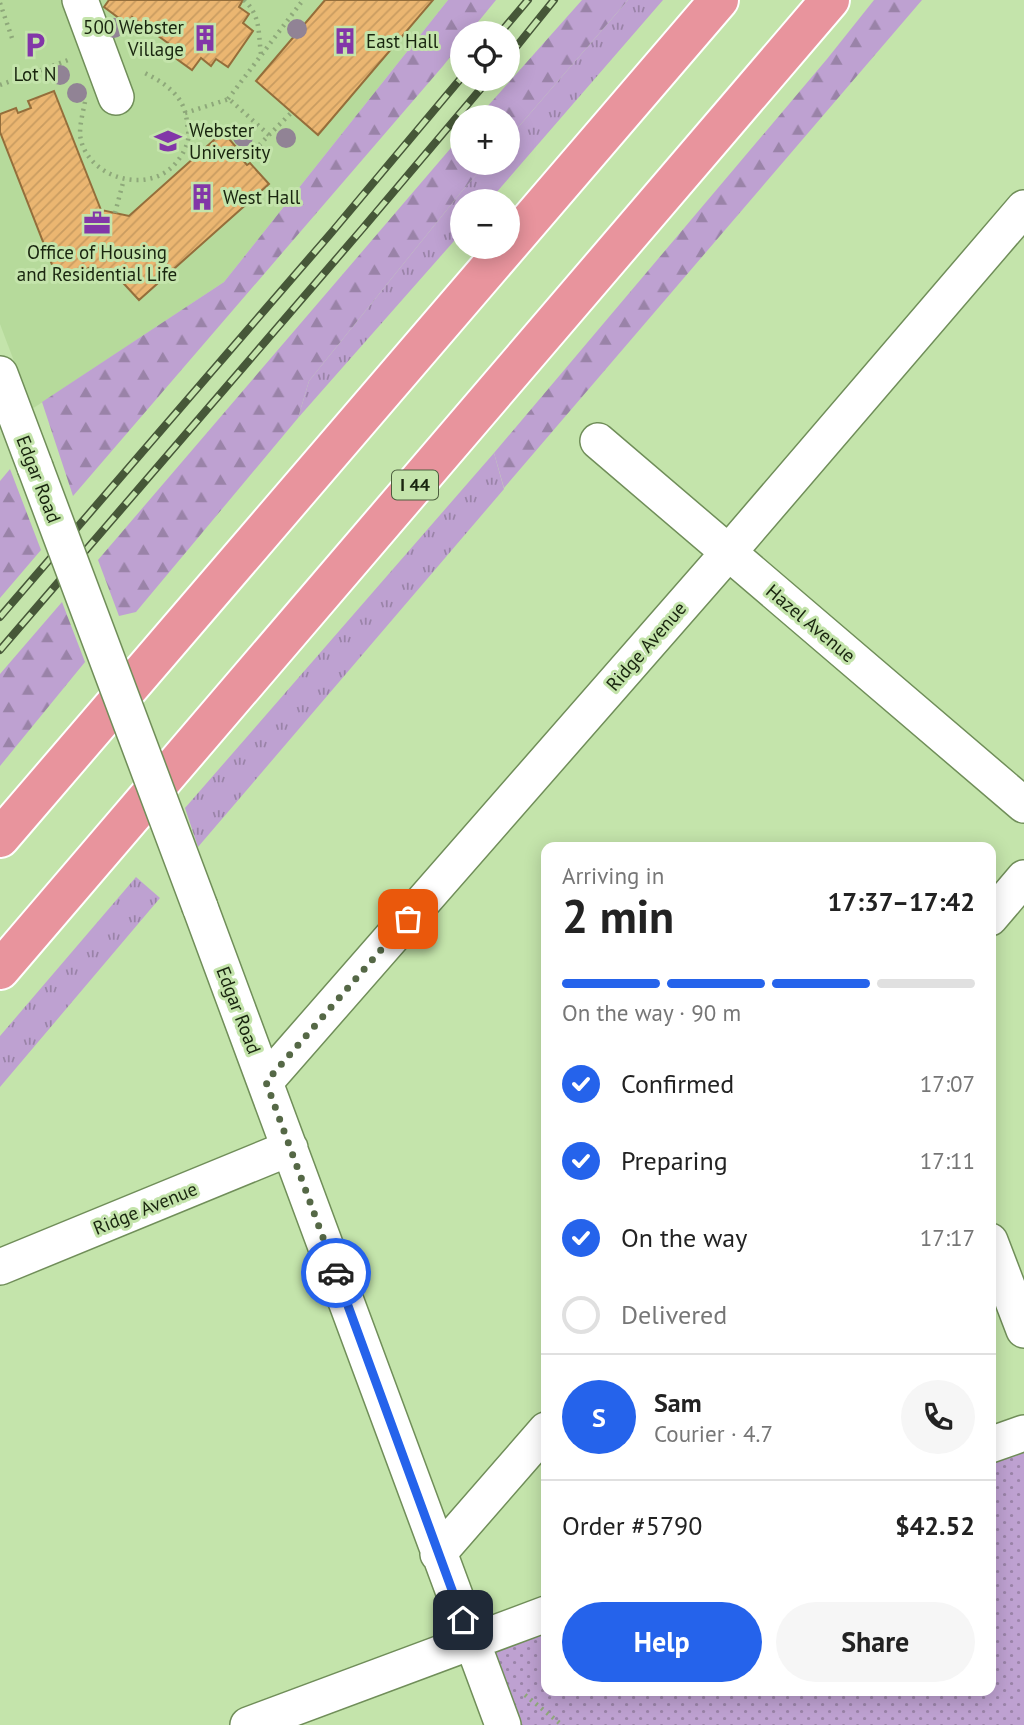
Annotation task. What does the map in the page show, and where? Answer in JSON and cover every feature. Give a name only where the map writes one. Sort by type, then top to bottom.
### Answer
[{"type":"highway","points":[[0,838],[719,0]]},
{"type":"highway","name":"I 44","points":[[0,970],[830,0]]},
{"type":"street","points":[[80,0],[116,97]]},
{"type":"street","name":"Ridge Avenue","points":[[266,1082],[728,553],[1024,208]]},
{"type":"street","name":"Edgar Road","points":[[0,374],[266,1082],[503,1725]]},
{"type":"street","name":"Hazel Avenue","points":[[598,441],[1024,805]]},
{"type":"street","points":[[996,911],[1024,878]]},
{"type":"street","name":"Ridge Avenue","points":[[0,1267],[290,1149]]},
{"type":"street","points":[[996,1257],[1024,1330]]},
{"type":"street","points":[[996,1444],[1024,1433]]},
{"type":"street","points":[[439,1554],[541,1436]]},
{"type":"street","points":[[248,1725],[313,1714],[471,1642],[541,1616]]},
{"type":"path","points":[[244,0],[253,9],[258,21],[262,54]]},
{"type":"path","points":[[185,113],[227,99],[303,0]]},
{"type":"path","points":[[0,3],[12,38]]},
{"type":"path","points":[[227,99],[269,135]]},
{"type":"path","points":[[244,161],[292,112]]},
{"type":"path","points":[[115,213],[124,179]]},
{"type":"path","points":[[520,1690],[562,1725]]},
{"type":"shaded area","name":"Webster University","points":[[0,0],[448,0],[224,282],[32,409],[0,324]]},
{"type":"green space","points":[[448,0],[496,0],[479,21],[450,21],[450,57],[443,66],[73,496],[42,402],[224,282]]},
{"type":"green space","points":[[582,0],[628,0],[520,125],[520,105],[489,105],[501,91],[520,91],[520,70]]},
{"type":"green space","points":[[628,0],[663,0],[520,165],[520,125]]},
{"type":"green space","points":[[874,0],[922,0],[504,488],[494,453]]},
{"type":"green space","points":[[450,149],[450,175],[476,175],[464,189],[450,189],[450,206],[309,381],[298,418],[136,612],[119,616],[98,560]]},
{"type":"green space","points":[[476,175],[512,175],[499,189],[464,189]]},
{"type":"green space","points":[[450,206],[450,246],[298,418],[309,381]]},
{"type":"green space","points":[[494,453],[504,489],[198,847],[185,808]]},
{"type":"green space","points":[[10,469],[41,550],[0,598],[0,481]]},
{"type":"green space","points":[[62,602],[85,662],[0,766],[0,674]]},
{"type":"green space","points":[[136,877],[160,898],[0,1087],[0,1036]]},
{"type":"green space","points":[[1024,1443],[1024,1725],[513,1725],[481,1646],[541,1624],[541,1696],[996,1696],[996,1453]]},
{"type":"building","name":"500 Webster Village","points":[[109,0],[243,0],[239,7],[249,14],[243,23],[253,31],[228,67],[216,59],[211,66],[201,58],[192,70],[167,52],[172,46],[132,17],[127,24],[104,7]]},
{"type":"building","name":"East Hall","points":[[325,0],[433,0],[318,135],[256,81]]},
{"type":"building","name":"West Hall","points":[[54,91],[101,210],[129,216],[223,132],[243,155],[240,157],[247,165],[250,163],[269,184],[139,300],[113,272],[91,267],[58,280],[0,132],[0,114],[16,108],[18,113],[31,108],[28,101]]},
{"type":"railway","points":[[510,21],[528,0]]},
{"type":"railway","points":[[520,42],[554,0]]},
{"type":"railway","points":[[0,617],[450,91]]},
{"type":"railway","points":[[0,650],[479,91]]},
{"type":"way so far","points":[[336,1273],[266,1082],[408,919]]},
{"type":"place","name":"500 Webster Village","points":[[205,38]]},
{"type":"place","name":"East Hall","points":[[345,41]]},
{"type":"place","name":"Lot N","points":[[35,45]]},
{"type":"place","name":"Webster University","points":[[168,141]]},
{"type":"place","name":"West Hall","points":[[202,197]]},
{"type":"place","name":"Office of Housing and Residential Life","points":[[97,223]]},
{"type":"route","points":[[336,1273],[463,1620]]}]
